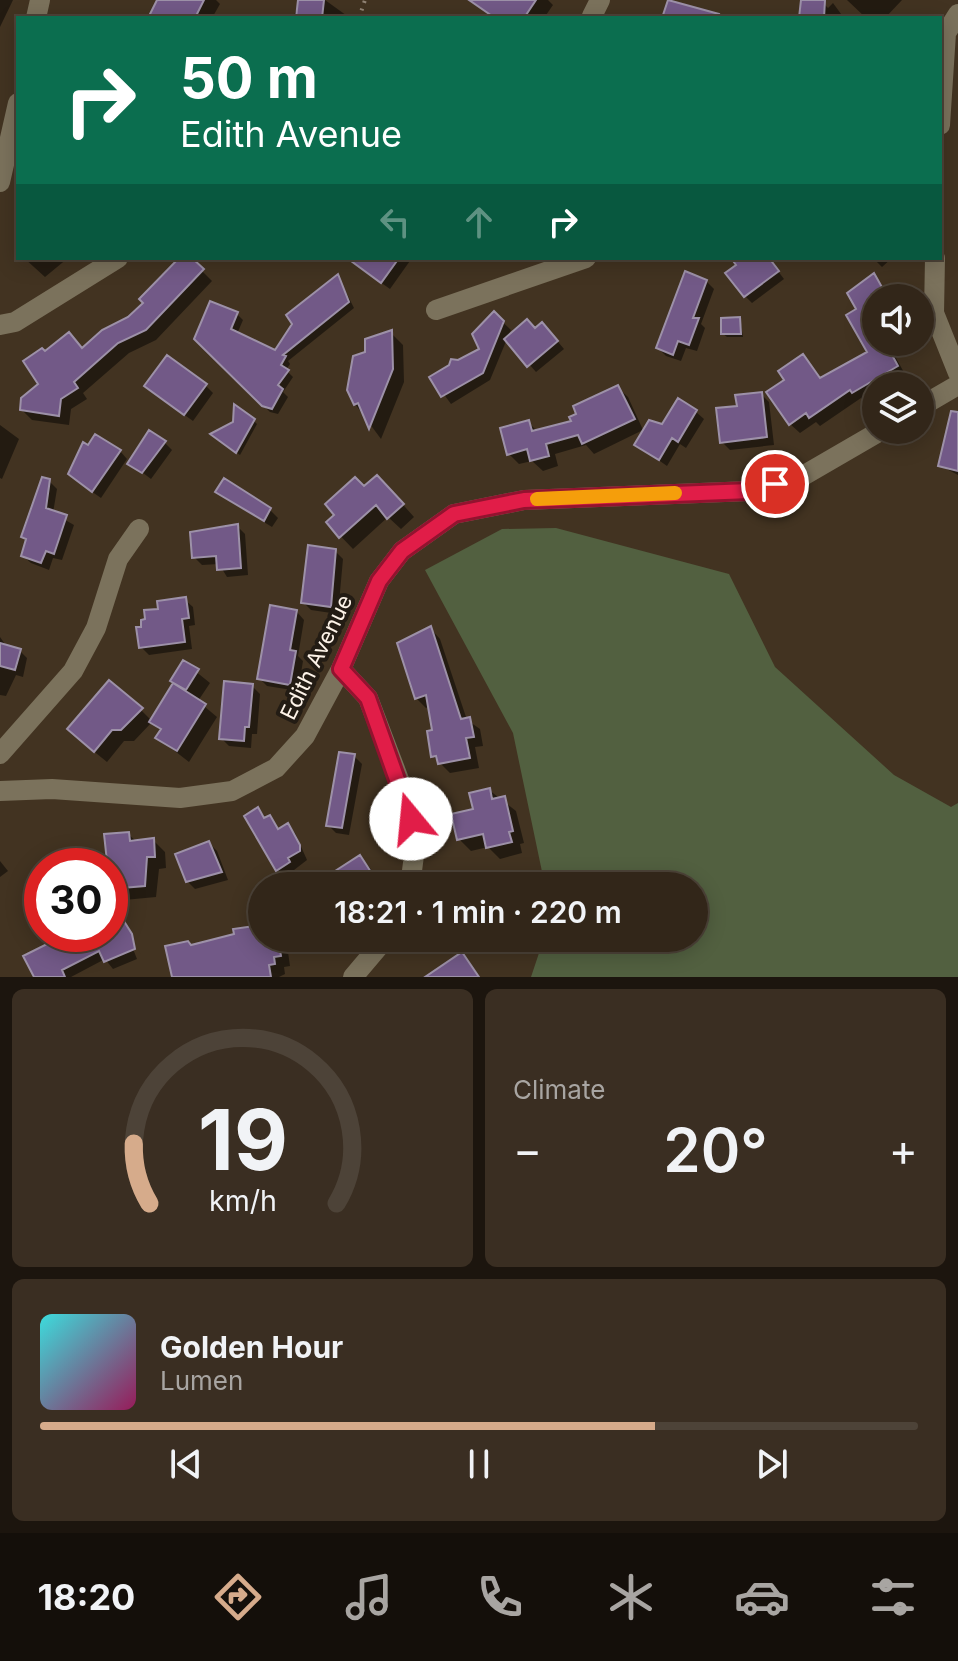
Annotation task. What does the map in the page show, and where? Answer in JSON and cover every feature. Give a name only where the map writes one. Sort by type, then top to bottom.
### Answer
[{"type":"street","points":[[40,0],[48,0]]},
{"type":"street","points":[[942,64],[943,33],[958,14]]},
{"type":"street","points":[[0,182],[16,112]]},
{"type":"street","points":[[0,325],[15,322],[115,260]]},
{"type":"street","points":[[436,310],[580,260]]},
{"type":"street","points":[[935,260],[934,313],[958,373]]},
{"type":"street","points":[[934,399],[958,385]]},
{"type":"street","name":"Edith Avenue","points":[[0,791],[52,789],[180,798],[232,791],[276,768],[305,736],[341,669],[379,581],[402,551],[454,514],[524,500],[750,491],[801,477],[862,442]]},
{"type":"street","points":[[0,754],[73,671],[96,628],[118,559],[139,529]]},
{"type":"street","points":[[341,669],[368,698],[406,798],[416,840],[412,872]]},
{"type":"street","points":[[353,977],[374,952]]},
{"type":"green space","points":[[556,528],[729,574],[775,667],[894,775],[951,807],[958,803],[958,977],[531,977],[539,952],[708,952],[708,872],[542,872],[513,733],[425,570],[502,529]]},
{"type":"building","points":[[157,0],[204,0],[196,16],[149,16]]},
{"type":"building","points":[[298,0],[324,0],[322,16],[296,16]]},
{"type":"building","points":[[469,0],[536,0],[525,16],[492,16]]},
{"type":"building","points":[[668,0],[719,14],[718,16],[663,16]]},
{"type":"building","points":[[801,0],[825,0],[824,16],[799,16]]},
{"type":"building","points":[[177,260],[194,260],[204,269],[146,330],[118,343],[74,382],[78,388],[61,399],[59,416],[20,410],[21,398],[38,384],[23,361],[42,348],[45,351],[69,332],[82,348],[102,330],[128,317],[143,303],[139,299]]},
{"type":"building","points":[[350,260],[398,260],[381,283]]},
{"type":"building","points":[[732,260],[771,260],[779,271],[744,297],[725,273],[736,265]]},
{"type":"building","points":[[685,271],[707,280],[693,318],[699,318],[689,345],[678,341],[673,355],[656,348]]},
{"type":"building","points":[[874,273],[880,284],[862,284],[862,343],[846,315],[856,309],[847,293]]},
{"type":"building","points":[[338,274],[349,302],[283,355],[286,356],[281,365],[289,370],[278,385],[283,389],[272,409],[262,406],[194,339],[210,301],[238,312],[231,329],[275,350],[292,324],[286,315]]},
{"type":"building","points":[[494,311],[504,321],[483,373],[441,397],[429,377],[449,365],[451,359],[458,360],[479,349],[472,334]]},
{"type":"building","points":[[740,317],[741,334],[721,334],[721,318]]},
{"type":"building","points":[[527,319],[535,328],[542,322],[558,341],[527,367],[504,339]]},
{"type":"building","points":[[392,330],[393,369],[369,429],[358,403],[354,405],[347,390],[353,356],[365,352],[365,339]]},
{"type":"building","points":[[803,354],[820,378],[862,355],[893,356],[898,366],[888,372],[862,372],[862,387],[852,393],[850,390],[809,418],[806,413],[789,425],[766,392],[784,380],[778,371]]},
{"type":"building","points":[[167,355],[207,384],[184,415],[144,386]]},
{"type":"building","points":[[618,385],[635,419],[582,444],[578,435],[546,444],[549,456],[530,461],[527,449],[507,455],[500,428],[529,420],[532,431],[571,421],[569,417],[576,414],[573,406]]},
{"type":"building","points":[[762,392],[767,437],[720,443],[716,408],[737,406],[735,395]]},
{"type":"building","points":[[678,398],[697,410],[678,442],[672,438],[659,460],[634,445],[649,420],[662,424]]},
{"type":"building","points":[[234,404],[255,419],[236,453],[210,434],[233,422]]},
{"type":"building","points":[[951,411],[958,412],[958,471],[938,466]]},
{"type":"building","points":[[149,430],[166,441],[142,473],[127,464]]},
{"type":"building","points":[[95,434],[121,450],[92,492],[68,474],[83,442],[88,445]]},
{"type":"building","points":[[377,475],[404,504],[387,519],[376,505],[339,538],[326,522],[334,515],[325,504],[355,477],[364,486]]},
{"type":"building","points":[[42,477],[50,479],[46,508],[67,515],[54,554],[46,551],[41,563],[21,556],[26,539],[21,537]]},
{"type":"building","points":[[224,478],[271,508],[264,521],[215,492]]},
{"type":"building","points":[[238,524],[241,568],[217,570],[216,556],[192,558],[190,532]]},
{"type":"building","points":[[308,545],[336,549],[331,607],[301,603]]},
{"type":"building","points":[[186,597],[189,618],[182,619],[185,642],[139,648],[136,627],[141,627],[141,620],[145,619],[144,610],[158,609],[157,601]]},
{"type":"building","points":[[270,605],[297,610],[290,650],[296,651],[290,685],[257,679]]},
{"type":"building","points":[[431,626],[461,719],[470,717],[474,737],[466,738],[470,758],[438,764],[436,756],[431,757],[427,731],[432,730],[426,695],[415,699],[397,643]]},
{"type":"building","points":[[0,643],[21,649],[15,670],[0,666]]},
{"type":"building","points":[[183,660],[199,669],[186,690],[170,681]]},
{"type":"building","points":[[109,680],[143,708],[121,730],[112,730],[94,752],[67,729]]},
{"type":"building","points":[[224,681],[253,684],[249,727],[245,727],[244,741],[219,739]]},
{"type":"building","points":[[173,683],[206,704],[177,751],[155,738],[161,729],[149,722]]},
{"type":"building","points":[[339,752],[355,754],[342,828],[326,826]]},
{"type":"building","points":[[490,788],[492,799],[505,796],[513,831],[509,832],[512,842],[486,848],[483,834],[457,840],[451,814],[473,809],[469,793]]},
{"type":"building","points":[[258,807],[264,818],[270,815],[278,829],[288,823],[300,845],[300,851],[288,858],[290,862],[276,871],[244,816]]},
{"type":"building","points":[[129,832],[130,841],[154,838],[155,857],[147,857],[145,886],[128,887],[128,848],[106,848],[104,834]]},
{"type":"building","points":[[209,841],[222,872],[186,882],[175,854]]},
{"type":"building","points":[[360,855],[371,872],[334,872]]},
{"type":"building","points":[[248,927],[248,952],[280,952],[281,956],[274,957],[275,964],[269,965],[271,977],[172,977],[165,946],[188,941],[191,945],[234,934],[233,929]]},
{"type":"building","points":[[128,928],[132,934],[135,949],[128,952]]},
{"type":"building","points":[[31,952],[97,952],[62,970],[65,977],[34,977],[23,956]]},
{"type":"building","points":[[99,952],[128,952],[104,962]]},
{"type":"building","points":[[462,952],[479,977],[425,977]]},
{"type":"slow traffic","points":[[537,499],[675,493]]},
{"type":"route","points":[[411,819],[368,698],[341,669],[379,581],[402,551],[454,514],[524,500],[750,491],[775,484]]}]
